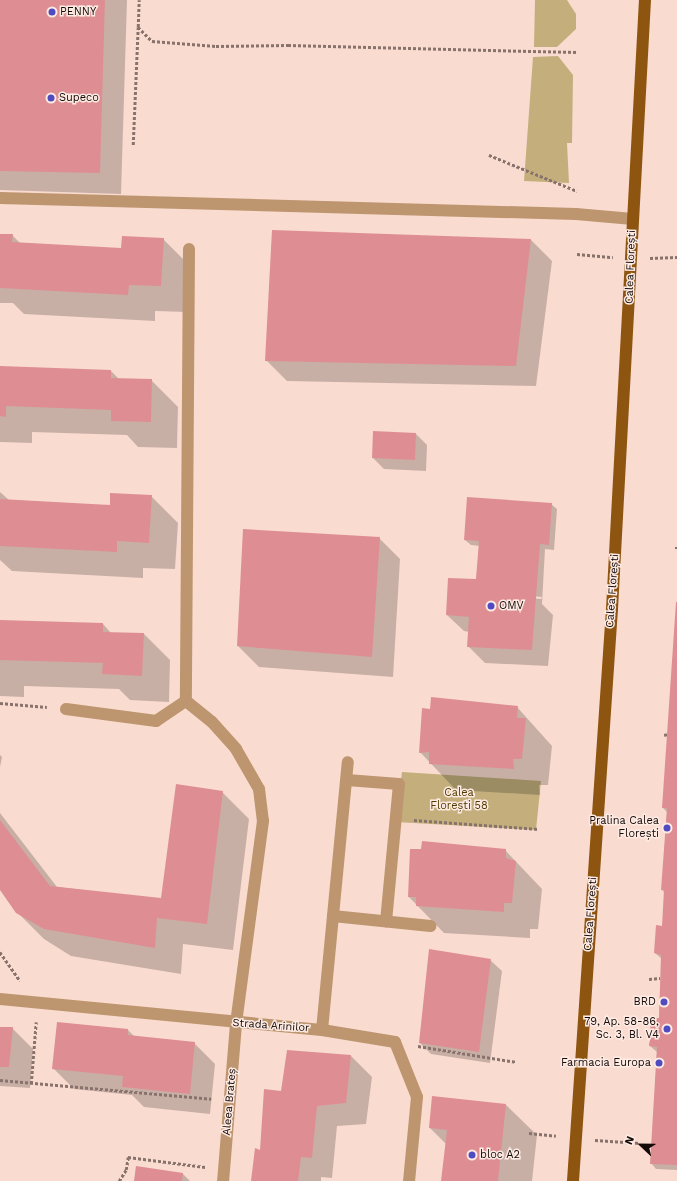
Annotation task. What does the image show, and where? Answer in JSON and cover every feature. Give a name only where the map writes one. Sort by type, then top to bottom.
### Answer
[{"type":"main road","name":"Calea Florești","points":[[573,1181],[612,601],[645,0]]},
{"type":"street","points":[[0,198],[576,214],[633,219]]},
{"type":"street","points":[[66,709],[156,721],[186,701],[189,249]]},
{"type":"street","name":"Aleea Brateș","points":[[186,701],[212,722],[236,749],[259,789],[263,821],[236,1024],[223,1175]]},
{"type":"street","name":"Strada Arinilor","points":[[0,999],[236,1024],[322,1030],[348,762]]},
{"type":"street","points":[[347,780],[399,784],[386,921]]},
{"type":"street","points":[[333,916],[430,926]]},
{"type":"street","points":[[322,1030],[395,1042],[416,1097],[409,1181]]},
{"type":"path","points":[[133,145],[139,0]]},
{"type":"path","points":[[138,28],[152,41],[216,46],[288,45],[578,52]]},
{"type":"path","points":[[489,155],[577,191]]},
{"type":"path","points":[[0,703],[66,709]]},
{"type":"path","points":[[396,819],[539,829]]},
{"type":"path","points":[[0,952],[37,1004],[31,1084]]},
{"type":"path","points":[[649,978],[660,978]]},
{"type":"path","points":[[395,1042],[517,1062]]},
{"type":"path","points":[[0,1080],[230,1101]]},
{"type":"path","points":[[119,1181],[126,1170],[128,1157],[223,1175]]},
{"type":"green space","points":[[535,0],[567,0],[576,14],[576,29],[557,47],[534,47]]},
{"type":"green space","points":[[558,56],[573,75],[572,143],[567,143],[569,183],[524,181],[533,57]]},
{"type":"green space","name":"Calea Florești 58","points":[[402,772],[541,781],[536,830],[396,822]]},
{"type":"building","name":"Supeco","points":[[0,0],[105,0],[100,173],[0,171]]},
{"type":"building","points":[[272,230],[531,239],[516,366],[265,361]]},
{"type":"building","points":[[0,234],[13,234],[12,242],[121,248],[122,236],[164,238],[161,286],[129,285],[128,295],[0,288]]},
{"type":"building","points":[[0,366],[111,370],[111,378],[152,379],[151,422],[111,421],[111,410],[6,406],[6,417],[0,416]]},
{"type":"building","points":[[373,431],[416,433],[415,460],[372,458]]},
{"type":"building","points":[[110,493],[152,495],[149,543],[117,541],[117,552],[0,546],[0,499],[110,505]]},
{"type":"building","points":[[467,497],[552,503],[549,545],[540,544],[532,650],[467,647],[469,617],[446,615],[448,578],[476,579],[479,541],[464,540]]},
{"type":"building","points":[[243,529],[380,537],[372,657],[237,646]]},
{"type":"building","points":[[676,602],[677,1165],[650,1164],[657,1047],[649,1046],[651,1018],[659,1018],[661,955],[654,953],[656,925],[662,926],[664,890],[661,890],[667,808],[662,808]]},
{"type":"building","points":[[0,620],[103,623],[103,632],[144,633],[142,676],[102,674],[103,663],[0,660]]},
{"type":"building","points":[[431,697],[518,706],[517,718],[526,718],[522,759],[513,759],[514,769],[429,764],[429,752],[419,753],[422,708],[430,709]]},
{"type":"building","points":[[176,784],[223,791],[207,924],[157,918],[155,948],[44,929],[16,913],[0,890],[0,820],[50,886],[161,898]]},
{"type":"building","points":[[422,841],[506,849],[506,858],[516,861],[512,903],[504,903],[504,912],[416,906],[416,897],[408,897],[410,849],[421,849]]},
{"type":"building","points":[[429,949],[491,959],[479,1052],[419,1043]]},
{"type":"building","points":[[57,1022],[128,1029],[128,1035],[195,1042],[190,1094],[122,1087],[123,1076],[52,1069]]},
{"type":"building","points":[[0,1027],[13,1027],[9,1067],[0,1067]]},
{"type":"building","points":[[287,1050],[351,1055],[346,1103],[317,1106],[312,1158],[301,1157],[298,1181],[251,1181],[255,1148],[260,1150],[264,1089],[281,1091]]},
{"type":"building","name":"bloc A2","points":[[432,1096],[506,1104],[498,1181],[441,1181],[447,1130],[429,1128]]},
{"type":"building","points":[[136,1166],[183,1173],[182,1181],[134,1181]]},
{"type":"place","name":"PENNY","points":[[52,12]]},
{"type":"place","name":"Supeco","points":[[51,98]]},
{"type":"place","name":"OMV","points":[[491,606]]},
{"type":"place","name":"Pralina Calea Florești","points":[[667,828]]},
{"type":"place","name":"BRD","points":[[664,1002]]},
{"type":"place","name":"79, Ap. 58-86, Sc. 3, Bl. V4","points":[[667,1029]]},
{"type":"place","name":"Farmacia Europa","points":[[659,1063]]},
{"type":"place","name":"bloc A2","points":[[472,1155]]}]
